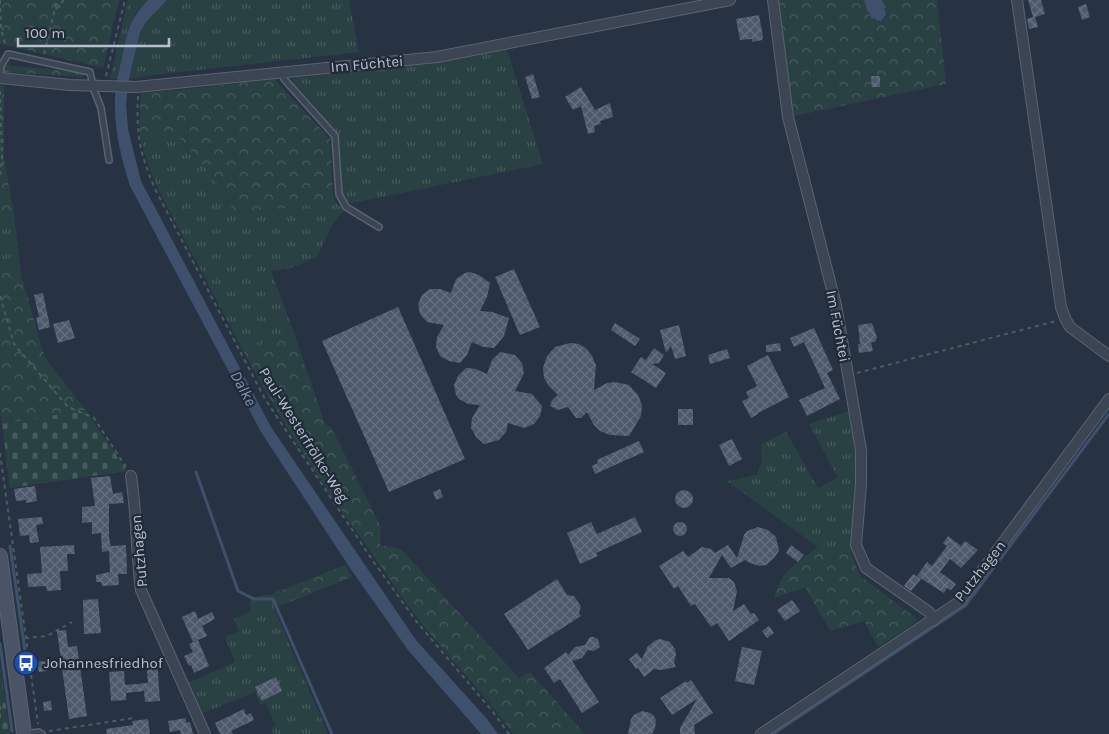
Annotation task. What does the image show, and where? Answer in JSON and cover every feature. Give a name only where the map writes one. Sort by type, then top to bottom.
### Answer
[{"type":"main road","points":[[0,556],[25,734]]},
{"type":"street","name":"Im Füchtei","points":[[0,77],[102,86],[137,86],[437,57],[730,0]]},
{"type":"street","name":"Im Füchtei","points":[[773,0],[788,117],[836,305],[861,450],[861,484],[856,546],[866,568],[929,612],[934,620]]},
{"type":"street","points":[[1017,0],[1061,307],[1070,327],[1109,356]]},
{"type":"street","name":"Putzhagen","points":[[760,734],[959,602],[1109,399]]},
{"type":"street","name":"Putzhagen","points":[[131,476],[136,505],[141,590],[205,734]]},
{"type":"lane","points":[[0,77],[1,66],[8,54],[90,72],[102,86],[101,108],[109,160]]},
{"type":"lane","points":[[282,72],[284,79],[335,136],[338,194],[346,207],[379,226]]},
{"type":"lane","points":[[25,734],[40,733]]},
{"type":"path","points":[[0,0],[2,29],[8,54]]},
{"type":"path","points":[[42,61],[57,0]]},
{"type":"path","points":[[56,9],[64,0]]},
{"type":"path","points":[[102,86],[125,0]]},
{"type":"path","name":"Paul-Westerfrölke-Weg","points":[[137,86],[138,137],[145,164],[155,189],[265,399],[373,561],[416,621],[509,734]]},
{"type":"path","points":[[0,91],[2,158],[0,175]]},
{"type":"path","points":[[0,296],[14,344],[68,407],[94,418],[131,476]]},
{"type":"path","points":[[848,375],[1065,318]]},
{"type":"path","points":[[0,453],[40,733],[134,718]]},
{"type":"path","points":[[25,638],[46,636],[72,622]]},
{"type":"path","points":[[0,706],[0,720]]},
{"type":"green space","points":[[0,0],[119,0],[103,68],[0,44]]},
{"type":"green space","points":[[128,0],[148,0],[136,13],[129,28],[118,79],[110,79]]},
{"type":"green space","points":[[167,0],[349,0],[359,52],[129,79],[140,32],[147,21]]},
{"type":"green space","points":[[777,0],[937,0],[946,84],[794,116]]},
{"type":"green space","points":[[507,50],[543,164],[348,204],[343,193],[339,135],[294,83],[292,78],[437,63]]},
{"type":"green space","points":[[5,65],[83,72],[84,77],[4,72]]},
{"type":"green space","points":[[274,79],[330,139],[333,194],[336,203],[235,213],[212,175],[176,134],[140,137],[141,92],[178,90]]},
{"type":"green space","points":[[0,85],[4,85],[4,158],[15,220],[0,220]]},
{"type":"green space","points":[[176,134],[212,175],[235,213],[336,203],[344,210],[333,224],[317,257],[291,268],[271,271],[294,333],[243,350],[158,189],[147,162],[140,137]]},
{"type":"green space","points":[[0,220],[15,220],[20,266],[0,267]]},
{"type":"green space","points":[[20,266],[45,358],[86,410],[2,424],[0,410],[0,267]]},
{"type":"green space","points":[[294,333],[325,424],[331,427],[381,527],[380,545],[401,549],[519,678],[530,672],[585,734],[513,734],[419,620],[303,453],[243,350]]},
{"type":"green space","points":[[86,410],[127,471],[10,488],[2,424]]},
{"type":"green space","points":[[849,411],[858,451],[851,553],[818,547],[727,481],[757,475],[762,460],[761,444],[786,432],[818,488],[838,478],[809,424]]},
{"type":"green space","points":[[818,547],[851,553],[860,576],[917,619],[915,623],[878,647],[864,621],[830,631],[805,587],[774,598],[785,574]]},
{"type":"green space","points":[[345,565],[352,577],[274,608],[269,595]]},
{"type":"green space","points":[[269,595],[328,734],[274,734],[271,728],[276,726],[266,703],[260,704],[255,692],[201,714],[188,683],[235,662],[225,637],[239,631],[234,619],[251,611],[250,598]]},
{"type":"green space","points":[[0,665],[10,734],[0,734]]},
{"type":"water","name":"Dalke","points":[[148,0],[167,0],[147,21],[140,32],[129,79],[126,104],[128,129],[141,181],[271,427],[416,640],[487,719],[498,734],[481,734],[408,650],[352,571],[261,432],[130,186],[118,137],[115,117],[115,94],[128,31],[133,19]]},
{"type":"water","points":[[864,0],[882,0],[886,14],[881,21],[876,20],[867,10]]},
{"type":"building","points":[[1028,0],[1041,0],[1045,14],[1035,17],[1038,27],[1029,29],[1027,19],[1033,17]]},
{"type":"building","points":[[1086,4],[1090,17],[1082,20],[1078,7]]},
{"type":"building","points":[[759,15],[762,40],[752,42],[752,39],[740,40],[736,19]]},
{"type":"building","points":[[533,74],[540,97],[532,99],[525,77]]},
{"type":"building","points":[[871,76],[880,76],[880,87],[872,87]]},
{"type":"building","points":[[581,87],[595,110],[610,103],[613,117],[600,121],[601,124],[594,126],[595,132],[588,134],[581,106],[573,110],[565,97]]},
{"type":"building","points":[[514,269],[540,327],[520,335],[495,277]]},
{"type":"building","points":[[470,272],[479,275],[490,283],[487,297],[480,311],[492,312],[509,318],[504,336],[494,348],[483,347],[472,342],[467,355],[460,363],[449,361],[440,356],[436,347],[437,337],[444,325],[427,322],[420,314],[418,304],[422,295],[430,289],[440,289],[451,293],[456,279]]},
{"type":"building","points":[[43,293],[50,327],[39,330],[36,318],[39,317],[34,295]]},
{"type":"building","points":[[398,307],[465,459],[389,492],[322,341]]},
{"type":"building","points":[[69,320],[75,338],[58,343],[53,324]]},
{"type":"building","points":[[615,323],[640,339],[635,346],[611,330]]},
{"type":"building","points":[[872,323],[877,338],[875,342],[871,342],[873,351],[859,353],[858,325]]},
{"type":"building","points":[[679,325],[686,356],[675,359],[671,346],[666,353],[660,330]]},
{"type":"building","points":[[814,328],[833,370],[827,373],[840,399],[807,416],[799,400],[825,388],[804,342],[794,347],[790,338]]},
{"type":"building","points":[[570,343],[579,344],[587,349],[592,356],[596,365],[594,390],[607,383],[615,382],[629,385],[638,395],[642,405],[641,416],[629,436],[610,435],[600,431],[594,425],[587,412],[581,418],[576,418],[568,407],[558,410],[550,406],[552,400],[558,395],[544,378],[543,368],[547,356],[555,347]]},
{"type":"building","points":[[780,343],[781,351],[766,352],[766,345]]},
{"type":"building","points":[[654,348],[664,355],[659,363],[652,364],[666,373],[656,388],[631,372],[641,357],[646,360]]},
{"type":"building","points":[[727,349],[730,358],[710,364],[708,355]]},
{"type":"building","points":[[500,352],[515,355],[522,363],[524,373],[515,391],[532,394],[542,406],[540,416],[534,424],[524,428],[508,423],[506,432],[499,440],[484,444],[476,437],[471,428],[472,418],[480,405],[468,404],[459,399],[454,385],[458,376],[466,368],[476,369],[487,374],[492,360]]},
{"type":"building","points":[[768,355],[789,397],[751,418],[742,401],[749,398],[746,392],[757,386],[747,366]]},
{"type":"building","points":[[678,409],[693,409],[693,425],[678,425]]},
{"type":"building","points":[[732,439],[742,459],[729,466],[719,445]]},
{"type":"building","points":[[639,441],[644,452],[595,474],[592,466],[598,463],[597,460]]},
{"type":"building","points":[[110,476],[113,494],[122,492],[124,503],[109,504],[109,538],[111,546],[126,545],[127,574],[118,574],[119,585],[102,586],[101,582],[96,582],[96,575],[110,572],[109,551],[102,552],[101,533],[92,534],[92,522],[82,523],[82,507],[95,506],[91,478]]},
{"type":"building","points":[[35,486],[37,501],[26,503],[26,500],[16,501],[14,489]]},
{"type":"building","points":[[440,489],[443,497],[436,500],[433,492]]},
{"type":"building","points":[[680,490],[688,490],[693,495],[691,506],[680,508],[675,503],[675,495]]},
{"type":"building","points":[[42,517],[43,524],[36,525],[39,542],[30,543],[29,535],[20,536],[18,519]]},
{"type":"building","points":[[635,517],[642,532],[596,553],[598,556],[580,564],[567,533],[591,522],[597,534]]},
{"type":"building","points":[[677,522],[683,522],[687,529],[683,536],[677,536],[673,532],[673,526]]},
{"type":"building","points":[[758,527],[768,530],[776,537],[779,551],[774,558],[766,565],[760,566],[745,560],[731,568],[722,555],[709,578],[729,578],[734,582],[737,591],[733,611],[744,604],[751,614],[754,613],[759,620],[729,641],[717,623],[711,627],[695,604],[691,606],[678,586],[674,589],[659,566],[683,551],[688,557],[702,547],[711,549],[715,553],[729,544],[737,558],[744,535],[747,531]]},
{"type":"building","points":[[948,536],[961,546],[965,541],[978,550],[961,568],[950,559],[940,572],[956,584],[951,590],[947,588],[944,593],[917,576],[927,562],[932,566],[947,546],[943,543]]},
{"type":"building","points":[[74,545],[75,554],[67,554],[68,571],[60,571],[61,590],[47,591],[46,586],[28,587],[27,574],[42,573],[40,547]]},
{"type":"building","points":[[791,545],[804,555],[798,562],[786,553]]},
{"type":"building","points":[[913,574],[921,579],[911,591],[904,586]]},
{"type":"building","points":[[557,579],[567,595],[574,596],[581,606],[579,613],[581,616],[528,650],[504,614]]},
{"type":"building","points":[[98,599],[101,633],[84,634],[83,600]]},
{"type":"building","points":[[792,600],[800,611],[785,621],[777,610]]},
{"type":"building","points":[[195,611],[198,619],[212,612],[215,619],[202,626],[207,636],[198,640],[209,666],[194,673],[184,656],[193,652],[189,644],[193,642],[182,617]]},
{"type":"building","points":[[769,626],[774,633],[767,638],[762,631]]},
{"type":"building","points":[[66,630],[68,647],[77,646],[87,716],[69,719],[57,631]]},
{"type":"building","points":[[590,637],[598,639],[600,647],[594,651],[588,650],[582,658],[572,661],[599,702],[582,713],[560,679],[554,683],[544,668],[566,652],[568,655],[575,647],[585,645]]},
{"type":"building","points":[[660,639],[670,642],[675,649],[674,663],[676,667],[661,670],[654,669],[644,677],[629,659],[637,653],[642,659],[648,646]]},
{"type":"building","points":[[742,647],[762,651],[754,685],[735,681]]},
{"type":"building","points":[[146,660],[157,660],[160,701],[145,702],[144,691],[126,693],[126,700],[111,701],[109,672],[124,671],[125,685],[148,683]]},
{"type":"building","points":[[46,661],[47,671],[39,672],[37,662]]},
{"type":"building","points":[[276,677],[282,691],[262,701],[255,687]]},
{"type":"building","points":[[691,680],[713,713],[694,725],[695,734],[680,734],[680,728],[697,699],[672,715],[660,698],[686,681],[687,683]]},
{"type":"building","points":[[51,701],[52,710],[44,711],[43,702]]},
{"type":"building","points":[[244,709],[246,715],[251,713],[254,720],[231,731],[233,734],[220,734],[215,723]]},
{"type":"building","points":[[642,711],[650,713],[656,720],[655,729],[652,734],[628,734],[631,719]]},
{"type":"building","points":[[186,718],[186,723],[190,722],[193,734],[181,734],[180,730],[170,732],[168,721]]},
{"type":"building","points":[[148,719],[150,734],[107,734],[106,729],[133,725],[132,721]]},
{"type":"waterway","points":[[773,734],[965,606],[1109,414]]},
{"type":"waterway","points":[[196,472],[238,591],[254,599],[273,599],[332,734]]},
{"type":"waterway","points":[[10,546],[25,651]]},
{"type":"waterway","points":[[0,644],[12,731]]},
{"type":"place","name":"Johannesfriedhof","points":[[26,663]]}]
